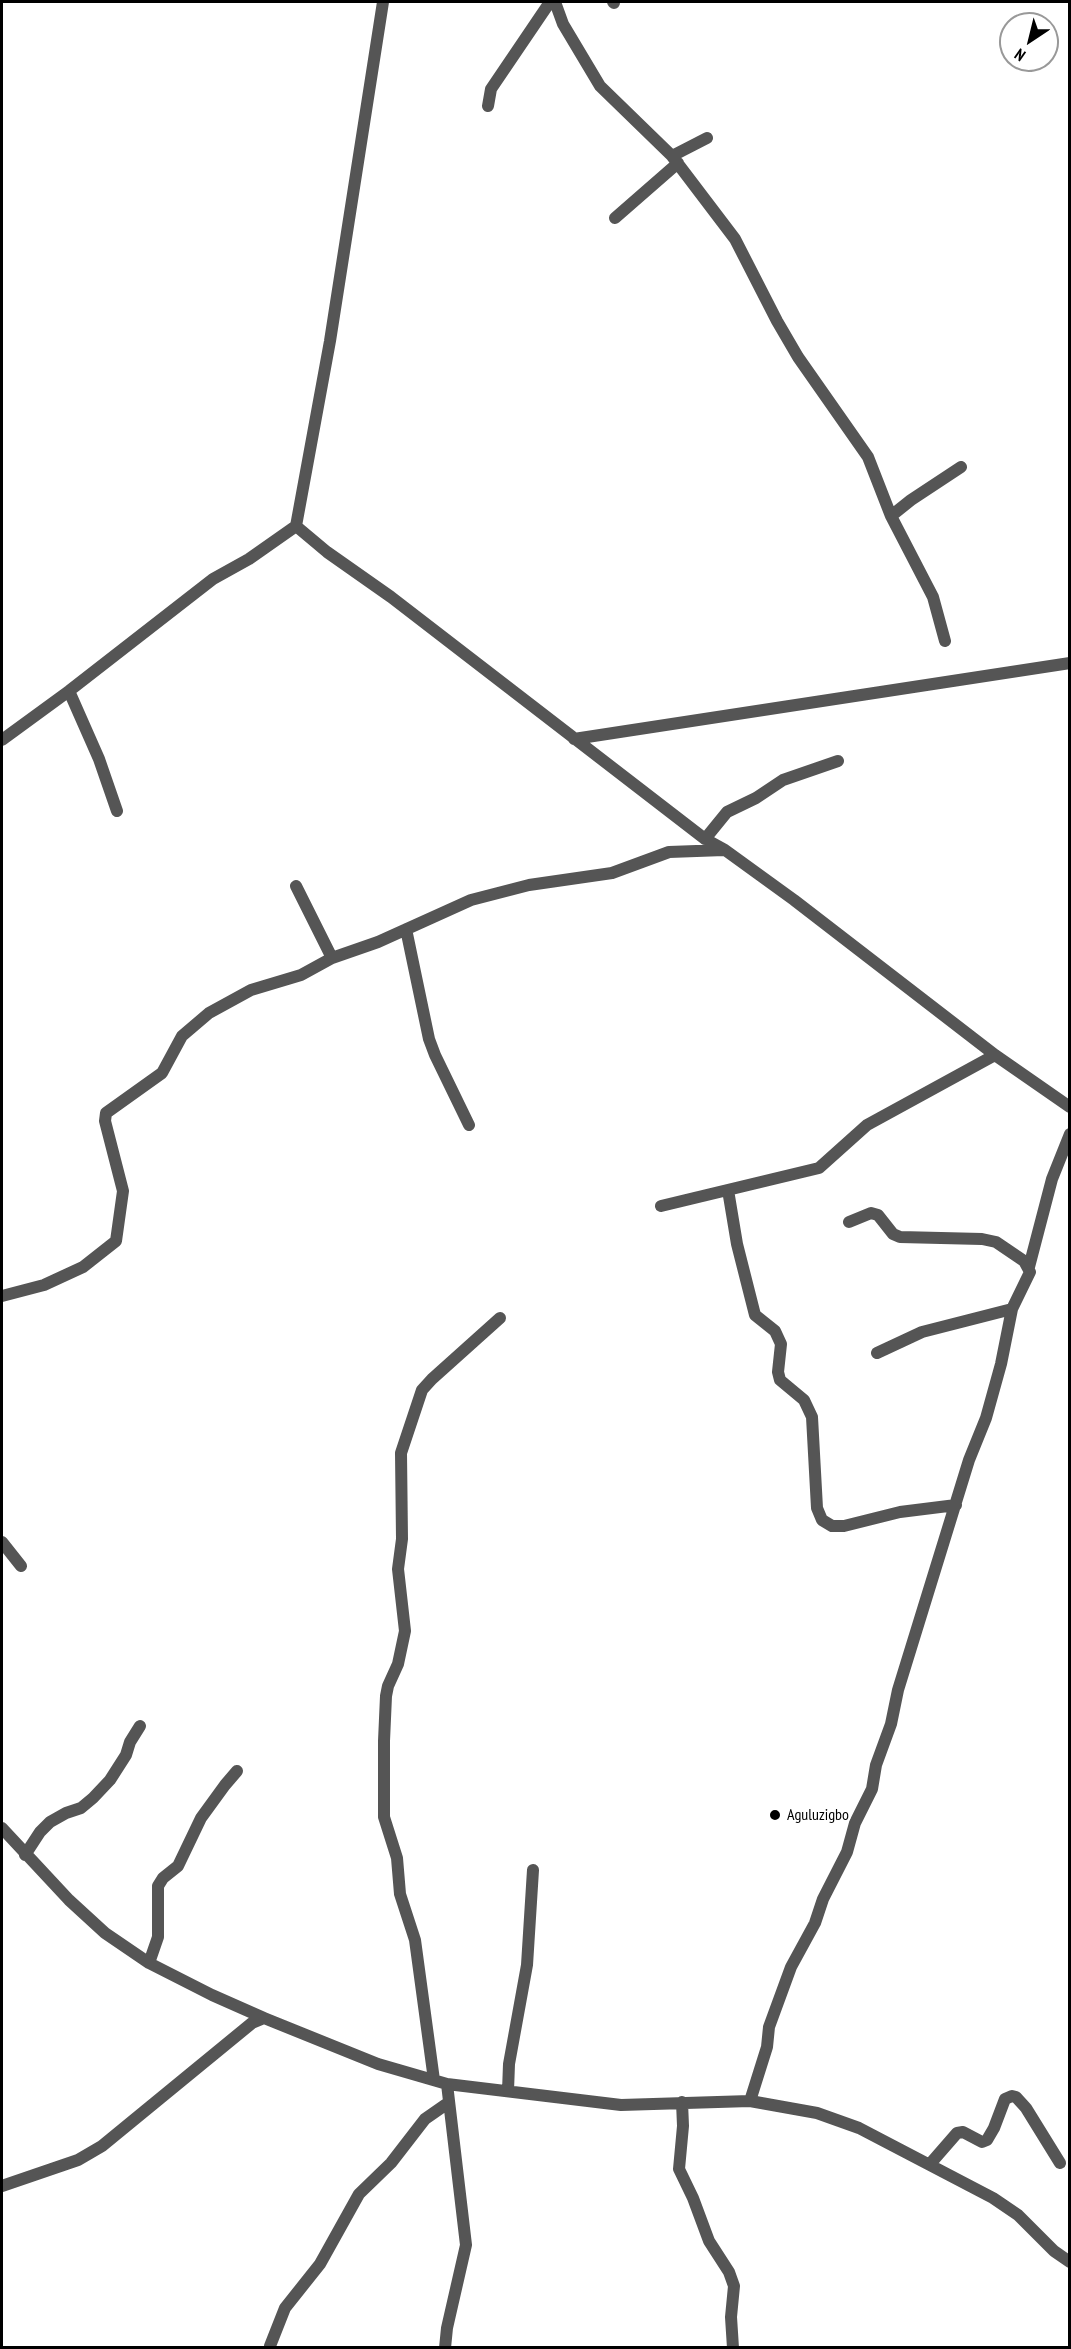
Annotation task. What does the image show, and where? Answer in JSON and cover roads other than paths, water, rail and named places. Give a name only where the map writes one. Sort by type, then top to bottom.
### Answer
[{"type":"street","points":[[2,740],[213,579],[249,559],[296,526],[330,341],[383,2]]},
{"type":"street","points":[[488,106],[491,89],[550,2]]},
{"type":"street","points":[[555,2],[563,24],[600,86],[675,159],[735,239],[798,357],[868,457],[891,516],[933,597],[945,641]]},
{"type":"street","points":[[615,218],[675,159],[707,138]]},
{"type":"street","points":[[891,516],[911,500],[961,468]]},
{"type":"street","points":[[296,526],[327,552],[391,597],[705,839],[725,850],[851,943],[995,1055],[1070,1107]]},
{"type":"street","points":[[574,739],[1070,663]]},
{"type":"street","points":[[69,691],[99,759],[117,811]]},
{"type":"street","points":[[705,839],[727,812],[756,798],[783,780],[838,761]]},
{"type":"street","points":[[2,1296],[44,1285],[82,1266],[117,1242],[123,1191],[105,1121],[106,1113],[162,1072],[182,1036],[209,1013],[251,990],[301,975],[332,958],[471,900],[529,885],[612,873],[669,852],[725,850]]},
{"type":"street","points":[[296,886],[332,958]]},
{"type":"street","points":[[406,929],[435,1055],[469,1125]]},
{"type":"street","points":[[661,1206],[819,1168],[867,1125],[995,1055]]},
{"type":"street","points":[[750,2101],[767,2047],[769,2027],[791,1967],[847,1852],[855,1823],[872,1789],[876,1765],[891,1724],[898,1690],[969,1460],[986,1418],[1001,1364],[1012,1310],[1030,1272],[1029,1267],[1052,1179],[1070,1134]]},
{"type":"street","points":[[728,1191],[737,1244],[755,1315],[775,1332],[781,1344],[778,1372],[780,1380],[804,1400],[812,1417],[817,1508],[822,1520],[832,1526],[844,1526],[900,1512],[956,1505]]},
{"type":"street","points":[[849,1222],[871,1214],[878,1215],[893,1234],[900,1237],[982,1239],[996,1242],[1029,1267]]},
{"type":"street","points":[[877,1353],[922,1332],[1012,1310]]},
{"type":"street","points":[[445,2348],[447,2328],[465,2245],[448,2103],[440,2082],[415,1940],[400,1894],[397,1858],[384,1817],[386,1696],[398,1664],[405,1631],[398,1569],[402,1539],[401,1453],[422,1390],[500,1318]]},
{"type":"street","points":[[2,1542],[21,1566]]},
{"type":"street","points":[[25,1855],[40,1832],[50,1822],[81,1808],[93,1798],[115,1772],[140,1726]]},
{"type":"street","points":[[149,1963],[158,1938],[158,1886],[163,1878],[175,1870],[201,1818],[237,1771]]},
{"type":"street","points":[[2,1828],[25,1855],[105,1933],[149,1963],[264,2018],[378,2064],[440,2082],[621,2105],[750,2101],[816,2113],[860,2128],[930,2164],[1018,2215],[1054,2251],[1070,2262]]},
{"type":"street","points":[[508,2091],[509,2064],[527,1965],[533,1870]]},
{"type":"street","points":[[2,2186],[78,2160],[102,2146],[252,2023],[264,2018]]},
{"type":"street","points":[[930,2164],[957,2133],[963,2132],[982,2142],[987,2140],[1005,2100],[1011,2096],[1016,2097],[1026,2108],[1060,2163]]},
{"type":"street","points":[[682,2102],[683,2126],[679,2169],[709,2241],[729,2272],[734,2286],[733,2348]]},
{"type":"street","points":[[270,2346],[285,2308],[320,2264],[359,2194],[391,2163],[425,2119],[448,2103]]},
{"type":"place","name":"Aguluzigbo","points":[[775,1815]]}]
